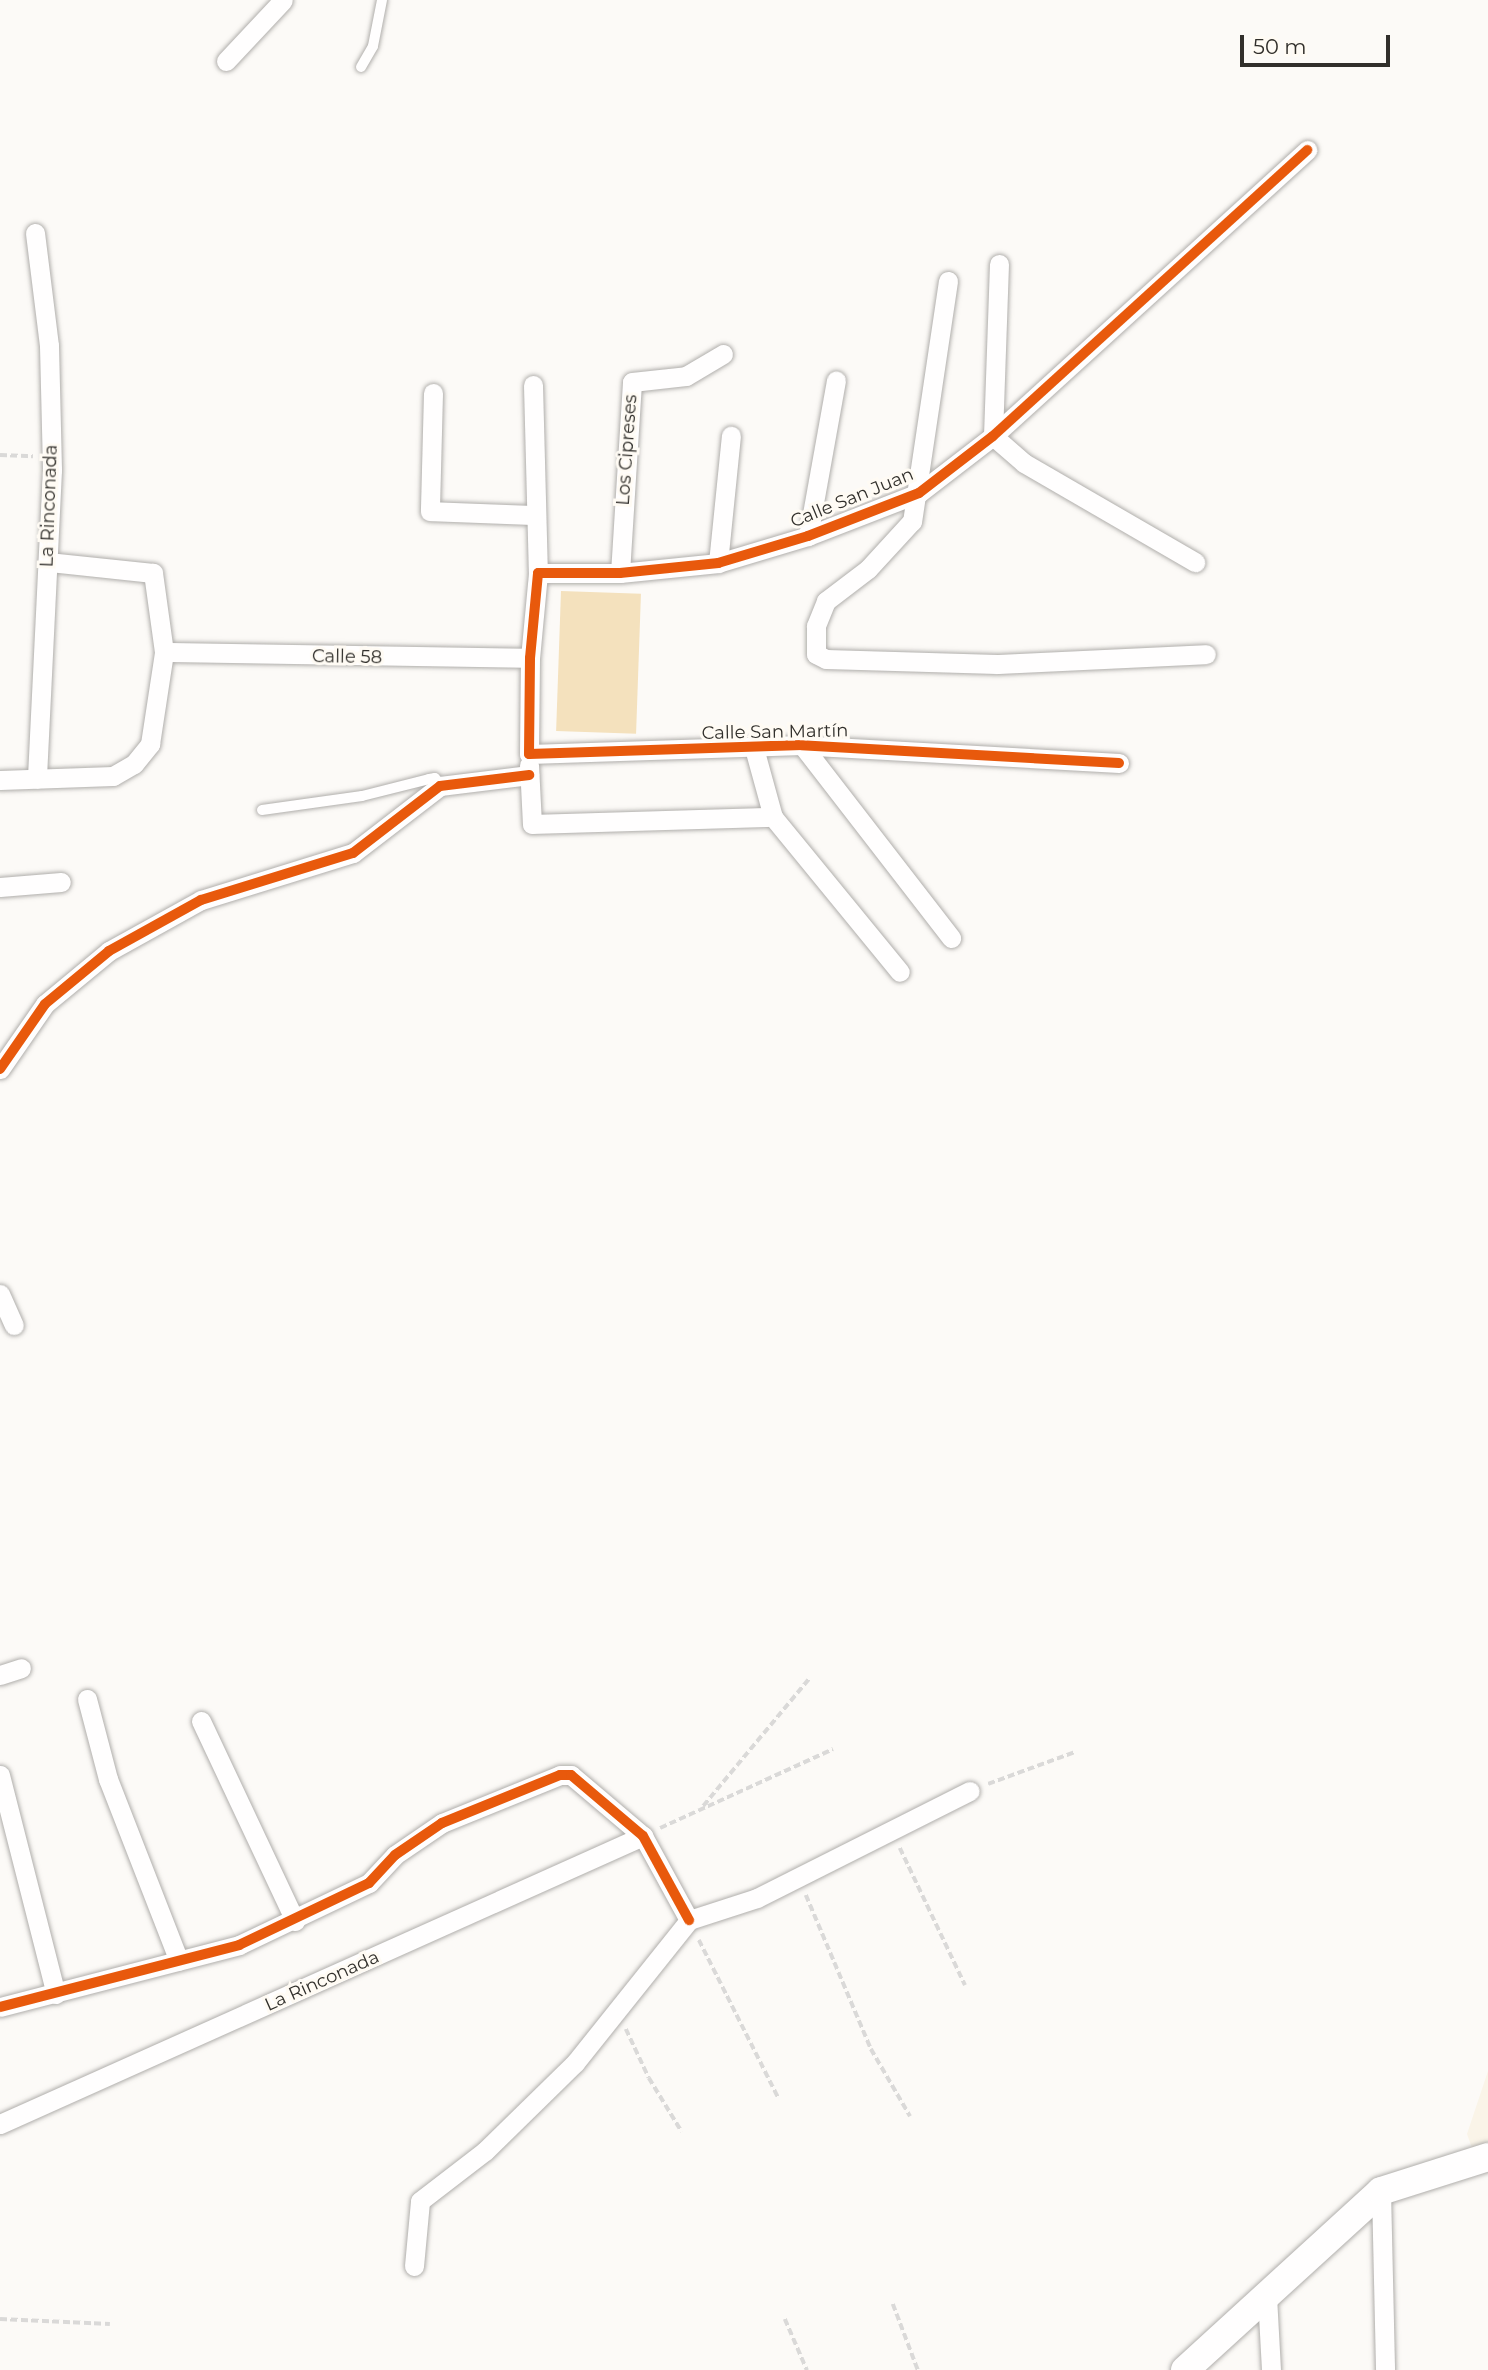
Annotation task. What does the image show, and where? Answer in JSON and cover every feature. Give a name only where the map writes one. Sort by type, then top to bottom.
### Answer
[{"type":"street","points":[[226,61],[284,0]]},
{"type":"street","name":"Calle San Juan","points":[[538,573],[620,573],[718,563],[808,536],[919,493],[993,436],[1307,150]]},
{"type":"street","name":"La Rinconada","points":[[35,233],[49,346],[51,456],[37,779]]},
{"type":"street","points":[[999,264],[993,436],[1024,463],[1195,562]]},
{"type":"street","points":[[948,281],[919,493],[912,521],[896,542],[826,601],[816,626],[816,654],[826,659],[998,664],[1206,654]]},
{"type":"street","name":"Los Cipreses","points":[[620,573],[632,383],[686,376],[723,354]]},
{"type":"street","points":[[808,536],[836,380]]},
{"type":"street","points":[[533,385],[538,573],[530,658],[528,754],[533,824],[773,817]]},
{"type":"street","points":[[433,393],[430,511],[536,515]]},
{"type":"street","points":[[718,563],[731,436]]},
{"type":"street","points":[[0,780],[113,776],[134,764],[150,744],[164,652],[153,573],[48,562]]},
{"type":"street","name":"Calle 58","points":[[164,652],[530,658]]},
{"type":"street","points":[[802,745],[951,938]]},
{"type":"street","name":"Calle San Martín","points":[[528,754],[802,745],[1119,763]]},
{"type":"street","points":[[754,748],[773,817],[900,972]]},
{"type":"street","points":[[0,1069],[45,1004],[109,951],[201,900],[353,853],[440,786],[529,775]]},
{"type":"street","points":[[0,887],[61,883]]},
{"type":"street","points":[[0,1294],[15,1325]]},
{"type":"street","points":[[0,1675],[21,1668]]},
{"type":"street","points":[[87,1699],[108,1779],[179,1961]]},
{"type":"street","points":[[201,1721],[295,1921]]},
{"type":"street","points":[[0,1775],[56,1994]]},
{"type":"street","points":[[0,2007],[239,1945],[295,1921],[369,1883],[395,1856],[442,1824],[560,1775],[571,1775],[643,1836],[689,1920]]},
{"type":"street","points":[[414,2266],[420,2202],[485,2151],[575,2063],[616,2007],[689,1920],[757,1898],[892,1833],[970,1791]]},
{"type":"street","name":"La Rinconada","points":[[0,2124],[643,1836]]},
{"type":"street","points":[[1185,2370],[1381,2191],[1438,2169],[1488,2157]]},
{"type":"street","points":[[1381,2191],[1385,2370]]},
{"type":"street","points":[[1267,2296],[1271,2370]]},
{"type":"lane","points":[[361,67],[373,46],[382,0]]},
{"type":"lane","points":[[262,810],[362,796],[435,778],[440,786]]},
{"type":"path","points":[[0,455],[51,456]]},
{"type":"path","points":[[701,1808],[809,1679]]},
{"type":"path","points":[[643,1836],[833,1749]]},
{"type":"path","points":[[970,1791],[1075,1752]]},
{"type":"path","points":[[892,1833],[965,1985]]},
{"type":"path","points":[[799,1877],[871,2049],[910,2116]]},
{"type":"path","points":[[689,1920],[778,2097]]},
{"type":"path","points":[[616,2007],[649,2078],[682,2132]]},
{"type":"path","points":[[893,2304],[918,2370]]},
{"type":"path","points":[[0,2319],[110,2324]]},
{"type":"path","points":[[785,2319],[807,2370]]},
{"type":"shaded area","points":[[561,591],[641,594],[636,734],[556,731]]},
{"type":"shaded area","points":[[1488,2071],[1488,2144],[1472,2148],[1467,2134]]},
{"type":"cycle path","points":[[1119,763],[802,745],[529,754],[530,658],[538,573],[620,573],[718,563],[808,536],[919,493],[993,436],[1307,150]]},
{"type":"cycle path","points":[[0,1069],[45,1004],[109,951],[201,900],[353,853],[440,786],[529,775]]},
{"type":"cycle path","points":[[0,2007],[239,1945],[369,1883],[395,1855],[442,1823],[560,1775],[571,1775],[643,1836],[689,1920]]}]
